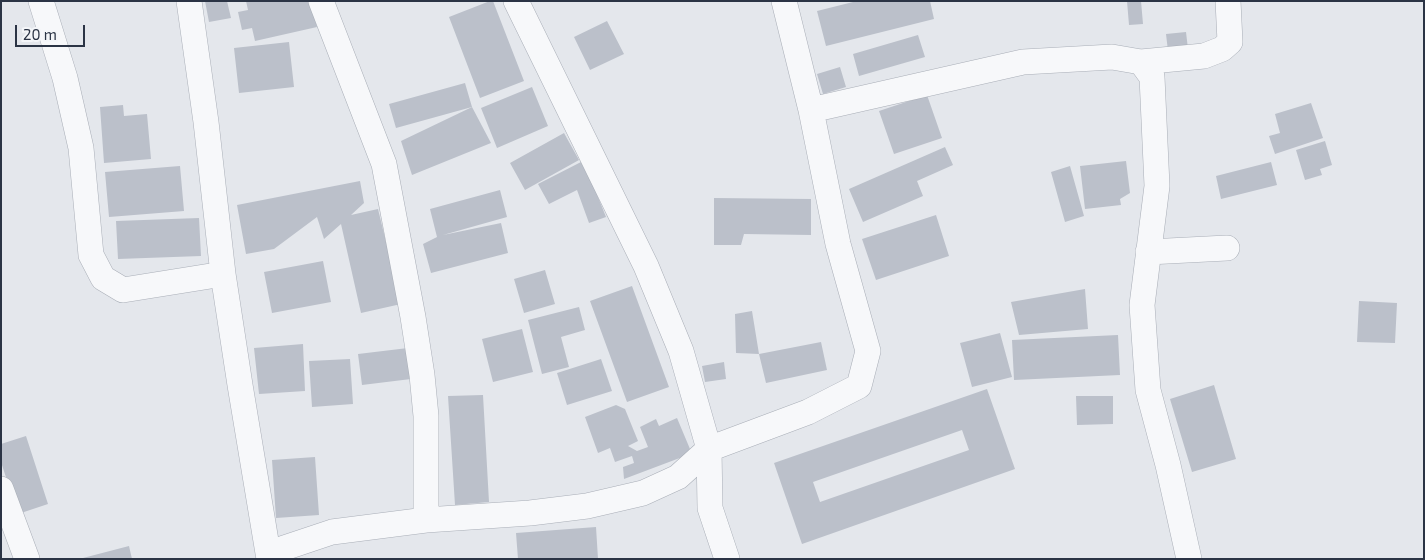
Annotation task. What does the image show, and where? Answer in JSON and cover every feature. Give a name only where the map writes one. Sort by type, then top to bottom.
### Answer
[{"type":"street","points":[[41,1],[65,78],[81,148],[91,255],[103,278],[122,290],[223,274]]},
{"type":"street","points":[[189,1],[206,122],[223,274],[269,556],[332,532],[426,520],[530,513],[588,506],[643,492],[678,476],[710,449],[808,412],[859,386],[868,351],[838,244],[811,110],[784,1]]},
{"type":"street","points":[[321,1],[384,164],[422,374],[426,416],[426,520]]},
{"type":"street","points":[[516,1],[646,266],[680,351],[710,449],[710,508],[727,559]]},
{"type":"street","points":[[811,110],[1023,62],[1112,57],[1140,62],[1204,56],[1222,49],[1230,42],[1228,1]]},
{"type":"street","points":[[1140,62],[1152,78],[1157,186],[1142,305],[1148,390],[1168,465],[1189,559]]},
{"type":"street","points":[[1148,252],[1227,248]]},
{"type":"street","points":[[1,490],[27,559]]},
{"type":"building","points":[[205,1],[227,1],[231,18],[209,22]]},
{"type":"building","points":[[246,1],[311,1],[317,27],[255,41],[252,28],[242,30],[238,12],[248,10]]},
{"type":"building","points":[[493,1],[524,81],[480,98],[449,17]]},
{"type":"building","points":[[857,1],[930,1],[934,19],[826,46],[817,11]]},
{"type":"building","points":[[1127,1],[1141,1],[1143,24],[1129,25]]},
{"type":"building","points":[[607,21],[624,54],[590,70],[574,37]]},
{"type":"building","points":[[1186,32],[1188,49],[1168,51],[1166,34]]},
{"type":"building","points":[[918,35],[925,57],[859,76],[853,54]]},
{"type":"building","points":[[289,42],[294,87],[239,93],[234,48]]},
{"type":"building","points":[[840,67],[846,87],[823,94],[817,74]]},
{"type":"building","points":[[465,83],[472,107],[396,128],[389,104]]},
{"type":"building","points":[[532,87],[548,126],[497,148],[481,108]]},
{"type":"building","points":[[927,95],[942,138],[894,154],[879,111]]},
{"type":"building","points":[[1311,103],[1323,138],[1275,154],[1269,136],[1280,133],[1275,114]]},
{"type":"building","points":[[123,105],[124,116],[147,114],[151,159],[104,163],[100,107]]},
{"type":"building","points":[[472,107],[491,143],[412,175],[401,141]]},
{"type":"building","points":[[564,133],[579,160],[525,190],[510,163]]},
{"type":"building","points":[[1325,141],[1332,165],[1320,169],[1322,175],[1305,180],[1296,150]]},
{"type":"building","points":[[945,147],[953,165],[917,181],[923,196],[863,222],[849,189]]},
{"type":"building","points":[[1126,161],[1130,193],[1120,199],[1121,205],[1085,209],[1080,166]]},
{"type":"building","points":[[581,162],[592,182],[606,217],[589,223],[577,190],[549,204],[538,184]]},
{"type":"building","points":[[1271,162],[1277,185],[1221,199],[1216,176]]},
{"type":"building","points":[[180,166],[184,211],[109,217],[105,172]]},
{"type":"building","points":[[1070,166],[1084,216],[1065,222],[1051,172]]},
{"type":"building","points":[[360,181],[364,203],[351,215],[378,209],[401,304],[361,313],[341,224],[324,239],[317,217],[274,249],[246,254],[237,205]]},
{"type":"building","points":[[500,190],[507,217],[443,235],[501,223],[508,253],[431,273],[423,244],[437,237],[430,209]]},
{"type":"building","points":[[714,198],[811,199],[811,235],[744,234],[741,245],[714,245]]},
{"type":"building","points":[[936,215],[949,256],[876,280],[862,239]]},
{"type":"building","points":[[199,218],[201,256],[118,259],[116,221]]},
{"type":"building","points":[[323,261],[331,302],[272,313],[264,272]]},
{"type":"building","points":[[545,270],[555,304],[524,313],[514,279]]},
{"type":"building","points":[[632,286],[669,387],[627,402],[590,301]]},
{"type":"building","points":[[1085,289],[1088,329],[1019,335],[1011,302]]},
{"type":"building","points":[[1359,301],[1397,303],[1395,343],[1357,342]]},
{"type":"building","points":[[579,307],[585,330],[561,337],[569,367],[542,374],[528,320]]},
{"type":"building","points":[[752,311],[759,354],[736,353],[735,314]]},
{"type":"building","points":[[522,329],[533,372],[493,382],[482,339]]},
{"type":"building","points":[[1000,333],[1012,377],[972,387],[960,343]]},
{"type":"building","points":[[1118,335],[1120,375],[1014,380],[1012,340]]},
{"type":"building","points":[[821,342],[827,370],[766,383],[759,354]]},
{"type":"building","points":[[303,344],[305,391],[259,394],[254,348]]},
{"type":"building","points":[[408,348],[411,379],[362,385],[358,354]]},
{"type":"building","points":[[350,359],[353,404],[312,407],[309,361]]},
{"type":"building","points":[[601,359],[612,391],[567,405],[557,373]]},
{"type":"building","points":[[724,362],[726,379],[705,382],[702,366]]},
{"type":"building","points":[[1214,385],[1236,459],[1192,472],[1170,399]]},
{"type":"building","points":[[987,389],[1015,469],[802,544],[774,463]],"holes":[[[962,430],[969,450],[820,502],[813,482]]]},
{"type":"building","points":[[483,395],[489,502],[455,505],[448,396]]},
{"type":"building","points":[[1076,396],[1113,396],[1113,424],[1077,425]]},
{"type":"building","points":[[616,405],[625,409],[638,441],[628,446],[637,451],[648,447],[640,427],[656,419],[659,426],[677,418],[690,449],[685,456],[624,479],[623,467],[634,463],[632,456],[615,462],[610,448],[598,453],[585,417]]},
{"type":"building","points":[[26,436],[48,504],[18,514],[1,462],[1,444]]},
{"type":"building","points":[[315,457],[319,515],[276,518],[272,460]]},
{"type":"building","points":[[596,527],[598,559],[518,559],[516,533]]},
{"type":"building","points":[[129,546],[132,559],[83,559],[83,558]]}]
